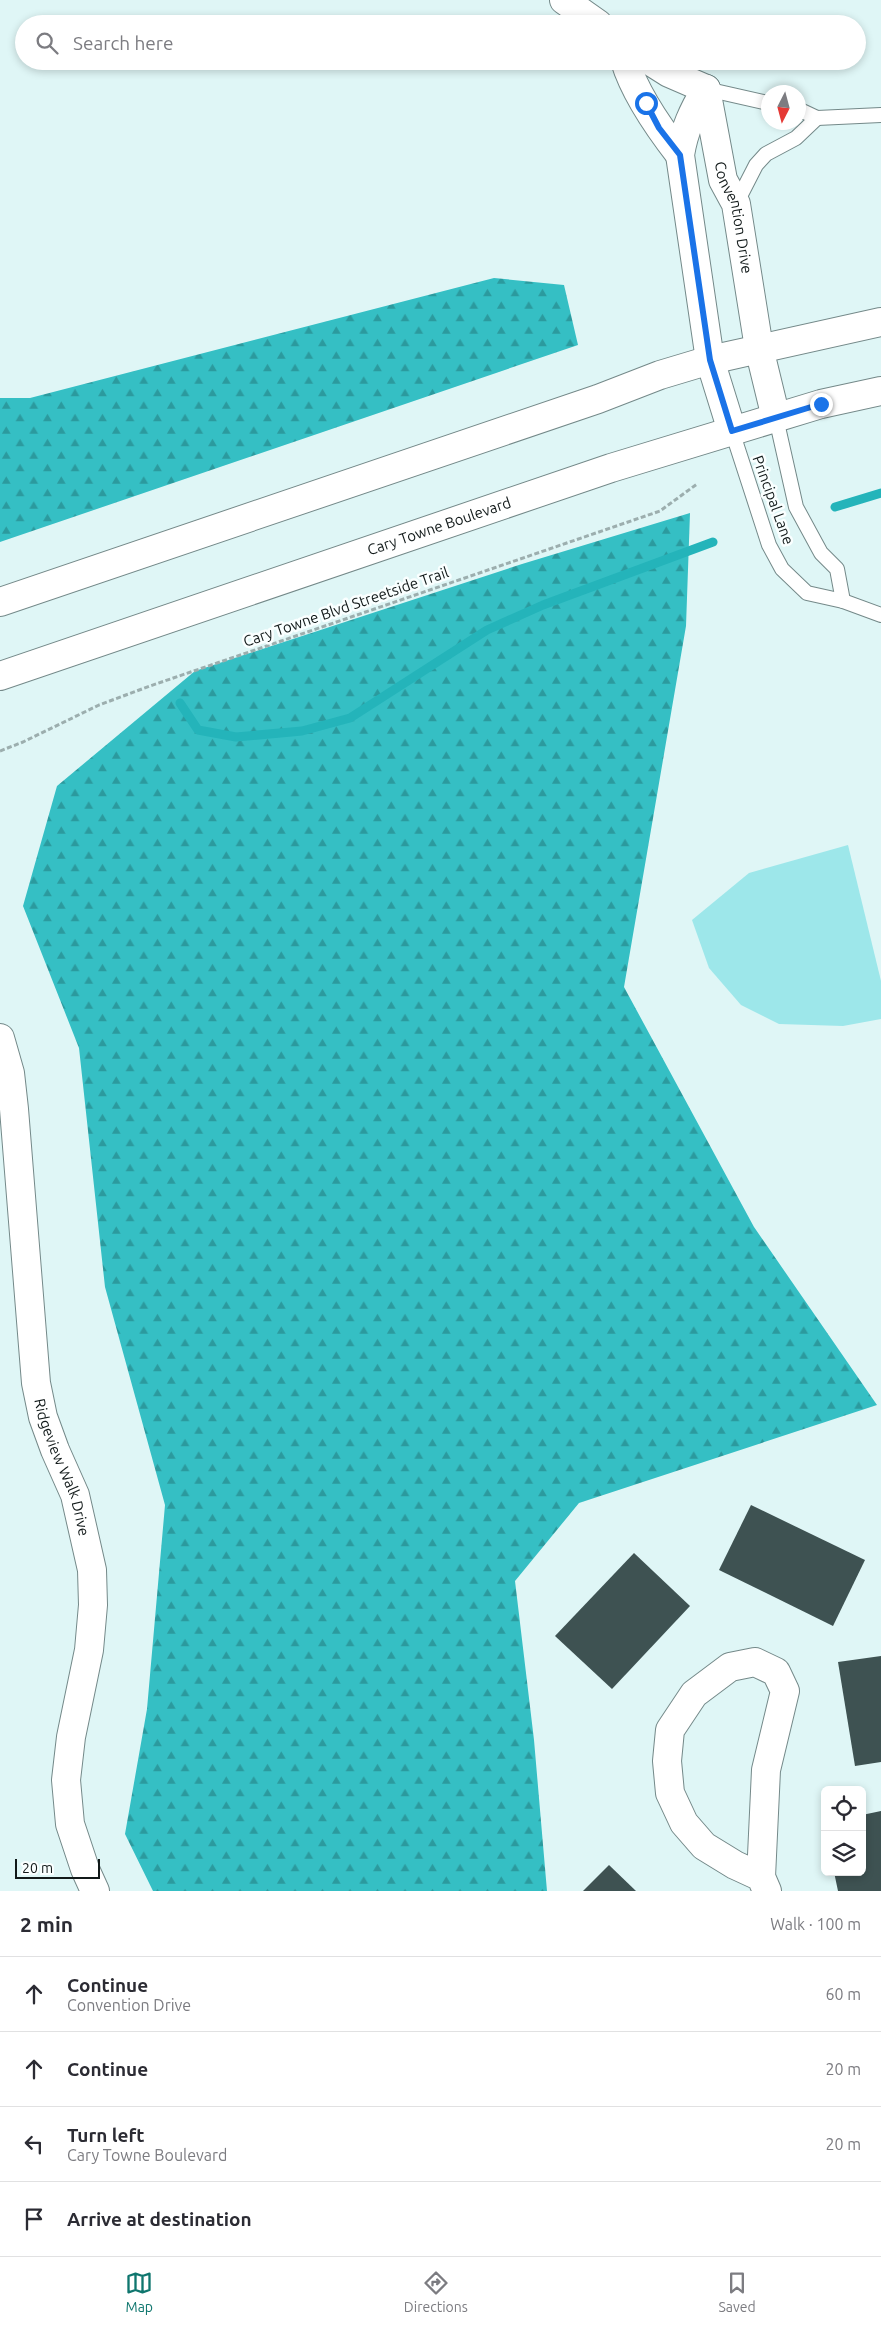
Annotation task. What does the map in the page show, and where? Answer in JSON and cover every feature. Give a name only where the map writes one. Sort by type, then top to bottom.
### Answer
[{"type":"street","points":[[564,0],[585,15]]},
{"type":"street","points":[[628,70],[659,128],[680,155]]},
{"type":"street","points":[[665,70],[706,89],[691,113],[683,133],[680,155],[710,360],[732,431]]},
{"type":"street","name":"Convention Drive","points":[[706,89],[723,180],[736,204],[759,348],[776,418]]},
{"type":"street","points":[[0,602],[598,399],[660,375],[759,348],[881,322]]},
{"type":"street","name":"Cary Towne Boulevard","points":[[0,676],[611,468],[821,404],[881,391]]},
{"type":"street","name":"Ridgeview Walk Drive","points":[[0,1038],[10,1073],[9,1172],[36,1383],[44,1417],[55,1450],[75,1495],[92,1570],[93,1605],[89,1650],[71,1737],[66,1780],[70,1824],[84,1869],[95,1891]]},
{"type":"street","points":[[755,1662],[776,1672],[785,1691],[766,1770],[764,1884],[704,1846],[684,1823],[670,1793],[667,1761],[670,1730],[694,1694],[730,1667],[755,1662]]},
{"type":"lane","points":[[706,89],[761,101]]},
{"type":"lane","points":[[806,113],[818,118],[881,115]]},
{"type":"lane","points":[[736,204],[756,165],[766,154],[796,138],[818,118]]},
{"type":"lane","name":"Principal Lane","points":[[776,418],[796,507],[821,553],[837,569],[843,600]]},
{"type":"lane","name":"Principal Lane","points":[[732,431],[770,545],[782,570],[807,593],[843,600],[881,615]]},
{"type":"path","name":"Cary Towne Blvd Streetside Trail","points":[[0,751],[23,742],[99,705],[150,686],[660,512],[697,484]]},
{"type":"shaded area","points":[[848,845],[881,981],[881,1019],[843,1026],[779,1024],[741,1005],[709,968],[692,920],[749,873]]},
{"type":"green space","points":[[494,278],[564,285],[578,345],[0,542],[0,398],[30,398]]},
{"type":"green space","points":[[690,513],[686,626],[624,987],[754,1227],[877,1405],[579,1503],[515,1581],[534,1740],[547,1891],[153,1891],[125,1834],[147,1709],[165,1505],[105,1287],[79,1048],[23,906],[57,786],[195,671],[522,564]]},
{"type":"building","points":[[751,1505],[865,1560],[833,1626],[719,1570]]},
{"type":"building","points":[[634,1553],[690,1606],[612,1689],[555,1636]]},
{"type":"building","points":[[881,1656],[881,1762],[855,1766],[838,1662]]},
{"type":"building","points":[[881,1811],[881,1891],[838,1891],[835,1876],[866,1876],[866,1814]]},
{"type":"building","points":[[609,1865],[636,1891],[583,1891]]},
{"type":"waterway","points":[[835,507],[881,493]]},
{"type":"waterway","points":[[180,703],[198,730],[236,737],[302,731],[350,718],[487,630],[543,605],[713,542]]},
{"type":"route","points":[[646,103],[659,128],[680,155],[710,360],[732,431],[821,404]]}]
